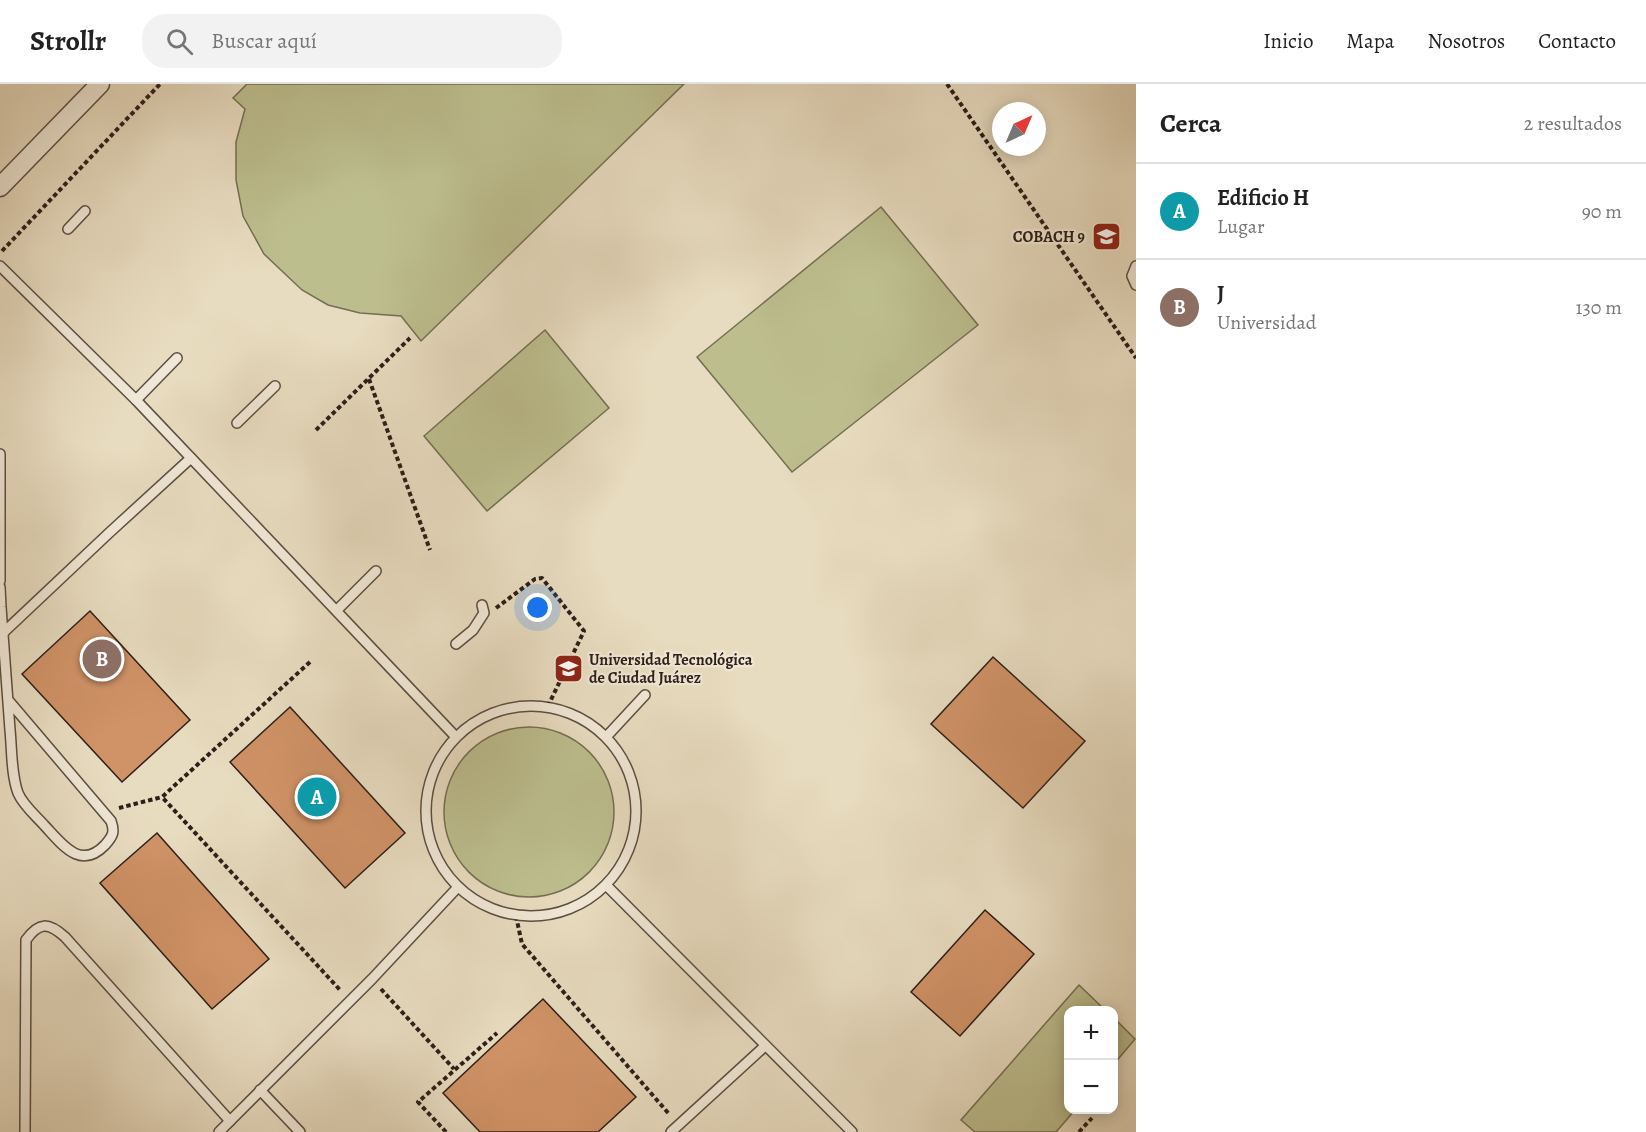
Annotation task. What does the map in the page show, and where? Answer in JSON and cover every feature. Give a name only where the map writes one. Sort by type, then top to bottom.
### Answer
[{"type":"street","points":[[0,187],[100,84]]},
{"type":"lane","points":[[68,229],[85,211]]},
{"type":"lane","points":[[0,266],[136,400],[455,736]]},
{"type":"lane","points":[[1136,266],[1132,276],[1136,285]]},
{"type":"lane","points":[[136,400],[177,358]]},
{"type":"lane","points":[[237,423],[275,386]]},
{"type":"lane","points":[[0,454],[0,581]]},
{"type":"lane","points":[[3,633],[100,540],[192,458]]},
{"type":"lane","points":[[337,610],[376,571]]},
{"type":"lane","points":[[0,587],[8,700],[15,782],[19,794],[64,846],[78,855],[89,856],[99,852],[111,839],[114,831],[111,821],[8,700]]},
{"type":"lane","points":[[456,644],[479,624],[483,609]]},
{"type":"lane","points":[[607,736],[645,695]]},
{"type":"lane","points":[[514,706],[548,706],[580,717],[607,736],[626,764],[636,795],[636,828],[626,860],[607,886],[580,906],[549,916],[516,916],[485,906],[458,887],[440,865],[429,839],[425,812],[428,784],[439,758],[455,736],[482,716],[514,706]]},
{"type":"lane","points":[[607,886],[850,1132]]},
{"type":"lane","points":[[219,1132],[372,979],[458,887]]},
{"type":"lane","points":[[25,1132],[26,940],[39,926],[48,925],[65,937],[230,1121]]},
{"type":"lane","points":[[671,1132],[765,1046]]},
{"type":"lane","points":[[261,1090],[300,1132]]},
{"type":"path","points":[[0,253],[160,84]]},
{"type":"path","points":[[947,84],[1136,357]]},
{"type":"path","points":[[316,430],[410,338]]},
{"type":"path","points":[[369,379],[430,550]]},
{"type":"path","points":[[483,609],[502,606],[535,579],[542,578],[584,630],[548,706]]},
{"type":"path","points":[[104,812],[162,797],[310,662]]},
{"type":"path","points":[[162,797],[349,1000]]},
{"type":"path","points":[[516,916],[522,944],[678,1125]]},
{"type":"path","points":[[372,979],[454,1069]]},
{"type":"path","points":[[446,1132],[418,1102],[496,1033]]},
{"type":"path","points":[[1079,1132],[1092,1118]]},
{"type":"green space","points":[[247,84],[684,84],[421,341],[401,316],[360,313],[328,305],[302,290],[264,254],[243,216],[236,180],[236,142],[245,109],[233,98]]},
{"type":"green space","points":[[881,207],[978,325],[792,472],[697,357]]},
{"type":"green space","points":[[545,330],[609,408],[487,511],[424,436]]},
{"type":"green space","points":[[529,727],[546,728],[562,733],[589,752],[608,779],[613,795],[613,829],[608,845],[589,872],[562,891],[546,896],[529,897],[512,896],[496,891],[469,872],[450,845],[445,829],[444,812],[445,795],[450,779],[469,752],[496,733],[512,728]]},
{"type":"green space","points":[[1079,985],[1101,1006],[1064,1006],[1064,1114],[1072,1114],[1056,1132],[975,1132],[961,1120]]},
{"type":"green space","points":[[1118,1022],[1135,1039],[1118,1059]]},
{"type":"building","points":[[90,611],[190,720],[122,782],[22,674]]},
{"type":"building","points":[[993,657],[1085,741],[1023,808],[931,724]]},
{"type":"building","points":[[290,707],[405,833],[345,888],[230,762]]},
{"type":"building","points":[[157,833],[269,959],[212,1009],[100,883]]},
{"type":"building","points":[[985,910],[1034,954],[960,1036],[911,992]]},
{"type":"building","points":[[543,999],[636,1097],[598,1132],[480,1132],[443,1093]]},
{"type":"place","name":"COBACH 9","points":[[1106,237]]},
{"type":"place","name":"J","points":[[102,659]]},
{"type":"place","name":"Universidad Tecnológica de Ciudad Juárez","points":[[568,669]]},
{"type":"place","name":"Edificio H","points":[[317,797]]}]
